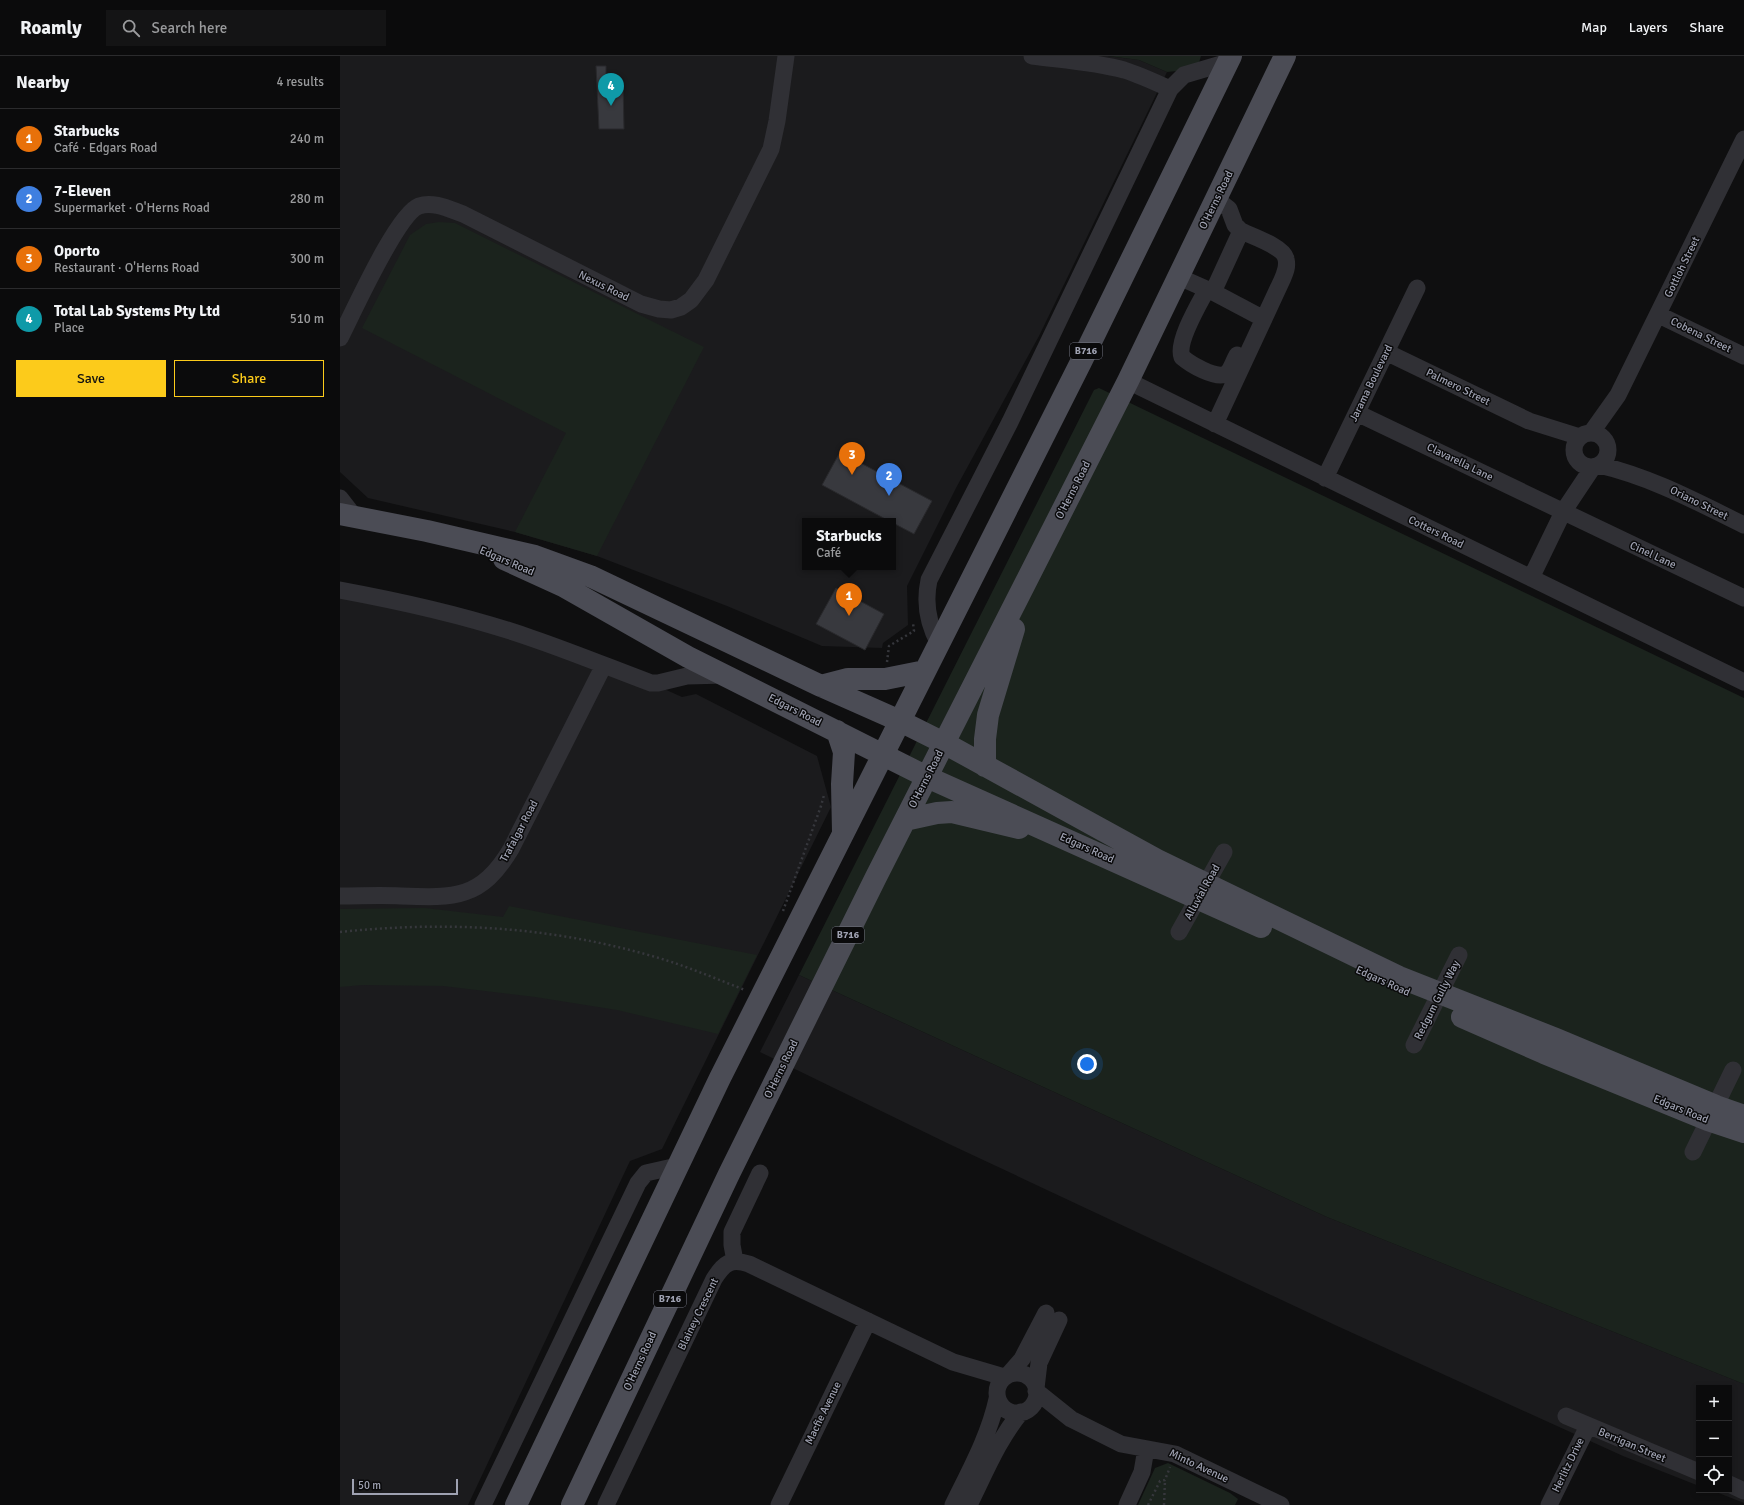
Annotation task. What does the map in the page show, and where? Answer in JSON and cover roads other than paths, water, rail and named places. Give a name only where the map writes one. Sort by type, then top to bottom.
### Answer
[{"type":"main road","name":"O'Herns Road","points":[[572,1505],[729,1174],[905,820],[1128,381],[1285,56]]},
{"type":"main road","name":"B716","points":[[516,1505],[720,1078],[1081,362],[1230,59]]},
{"type":"main road","name":"Edgars Road","points":[[347,515],[535,556],[590,576],[944,743],[1157,860],[1202,891]]},
{"type":"main road","name":"Edgars Road","points":[[444,535],[563,586],[681,653],[927,777],[1063,838],[1202,891],[1438,999],[1544,1054],[1712,1113],[1744,1132]]},
{"type":"main road","points":[[985,766],[984,739],[988,715],[1031,573]]},
{"type":"main road","points":[[821,686],[848,678],[885,679],[925,671]]},
{"type":"main road","points":[[837,731],[844,752],[842,784],[843,835]]},
{"type":"main road","points":[[905,820],[937,813],[952,812],[1063,838]]},
{"type":"main road","name":"Edgars Road","points":[[1712,1113],[1744,1116]]},
{"type":"street","name":"Nexus Road","points":[[340,338],[393,233],[408,213],[417,206],[425,204],[445,207],[463,214],[641,304],[659,309],[671,310],[680,307],[691,300],[706,280],[771,149],[777,121],[786,56]]},
{"type":"street","points":[[1032,56],[1125,70],[1143,76],[1170,89]]},
{"type":"street","points":[[939,644],[930,630],[926,602],[926,592],[936,564],[1010,422],[1170,89],[1184,75],[1230,59]]},
{"type":"street","name":"Gottloh Street","points":[[1596,439],[1659,315],[1744,139]]},
{"type":"street","points":[[1216,199],[1229,209],[1235,225],[1241,231],[1279,249],[1286,257],[1287,268],[1282,280],[1230,369],[1226,374],[1219,375],[1210,373],[1187,361],[1182,357],[1180,352],[1184,337],[1241,231]]},
{"type":"street","points":[[1178,277],[1210,291],[1261,317]]},
{"type":"street","name":"Jarama Boulevard","points":[[1325,478],[1417,288]]},
{"type":"street","name":"Cobena Street","points":[[1659,315],[1744,356]]},
{"type":"street","points":[[1215,424],[1261,317]]},
{"type":"street","name":"Palmero Street","points":[[1386,352],[1530,421],[1586,461]]},
{"type":"street","name":"Cotters Road","points":[[1128,381],[1744,682]]},
{"type":"street","name":"Clavarella Lane","points":[[1357,413],[1563,512]]},
{"type":"street","name":"Palmero Street","points":[[1530,421],[1596,439]]},
{"type":"street","points":[[1596,439],[1606,458],[1586,461],[1574,446],[1596,439]]},
{"type":"street","name":"Oriano Street","points":[[1596,439],[1654,481]]},
{"type":"street","points":[[1531,578],[1586,461]]},
{"type":"street","name":"Oriano Street","points":[[1586,461],[1654,481],[1744,525]]},
{"type":"street","points":[[340,498],[347,515]]},
{"type":"street","name":"Cinel Lane","points":[[1563,512],[1744,598]]},
{"type":"street","points":[[340,590],[442,611],[530,637],[651,683],[658,684],[687,676],[725,675]]},
{"type":"street","name":"Trafalgar Road","points":[[340,896],[452,896],[477,886],[491,876],[501,865],[511,849],[604,665]]},
{"type":"street","name":"Alluvial Road","points":[[1179,932],[1224,852]]},
{"type":"street","name":"Redgum Gully Way","points":[[1414,1046],[1459,955]]},
{"type":"street","points":[[1693,1152],[1733,1070]]},
{"type":"street","points":[[483,1505],[638,1183],[646,1173],[677,1166]]},
{"type":"street","points":[[760,1173],[732,1232],[732,1245],[735,1261],[744,1262],[759,1268],[953,1362],[1006,1376],[1022,1374],[1028,1376],[1036,1389]]},
{"type":"street","name":"Blainey Crescent","points":[[606,1505],[714,1279],[723,1266],[735,1261]]},
{"type":"street","points":[[953,1505],[993,1420],[998,1385],[1022,1359],[1053,1316],[1037,1373],[1036,1398],[1033,1404],[1022,1412],[1009,1427],[969,1505]]},
{"type":"street","name":"Macfie Avenue","points":[[779,1505],[868,1321]]},
{"type":"street","points":[[953,1362],[997,1397],[1000,1404],[1009,1412],[1022,1412]]},
{"type":"street","name":"Minto Avenue","points":[[1036,1389],[1071,1419]]},
{"type":"street","name":"Minto Avenue","points":[[1022,1412],[1047,1413],[1071,1419],[1121,1444],[1175,1454],[1281,1505]]},
{"type":"street","name":"Berrigan Street","points":[[1566,1416],[1696,1471]]},
{"type":"street","name":"Herlitz Drive","points":[[1549,1505],[1588,1426]]},
{"type":"street","points":[[1127,1505],[1142,1472],[1146,1449]]},
{"type":"street","points":[[1732,1485],[1744,1491]]},
{"type":"place","name":"Total Lab Systems Pty Ltd","points":[[611,106]]},
{"type":"place","name":"Oporto","points":[[852,475]]},
{"type":"place","name":"7-Eleven","points":[[889,496]]},
{"type":"place","name":"Starbucks","points":[[849,616]]}]
